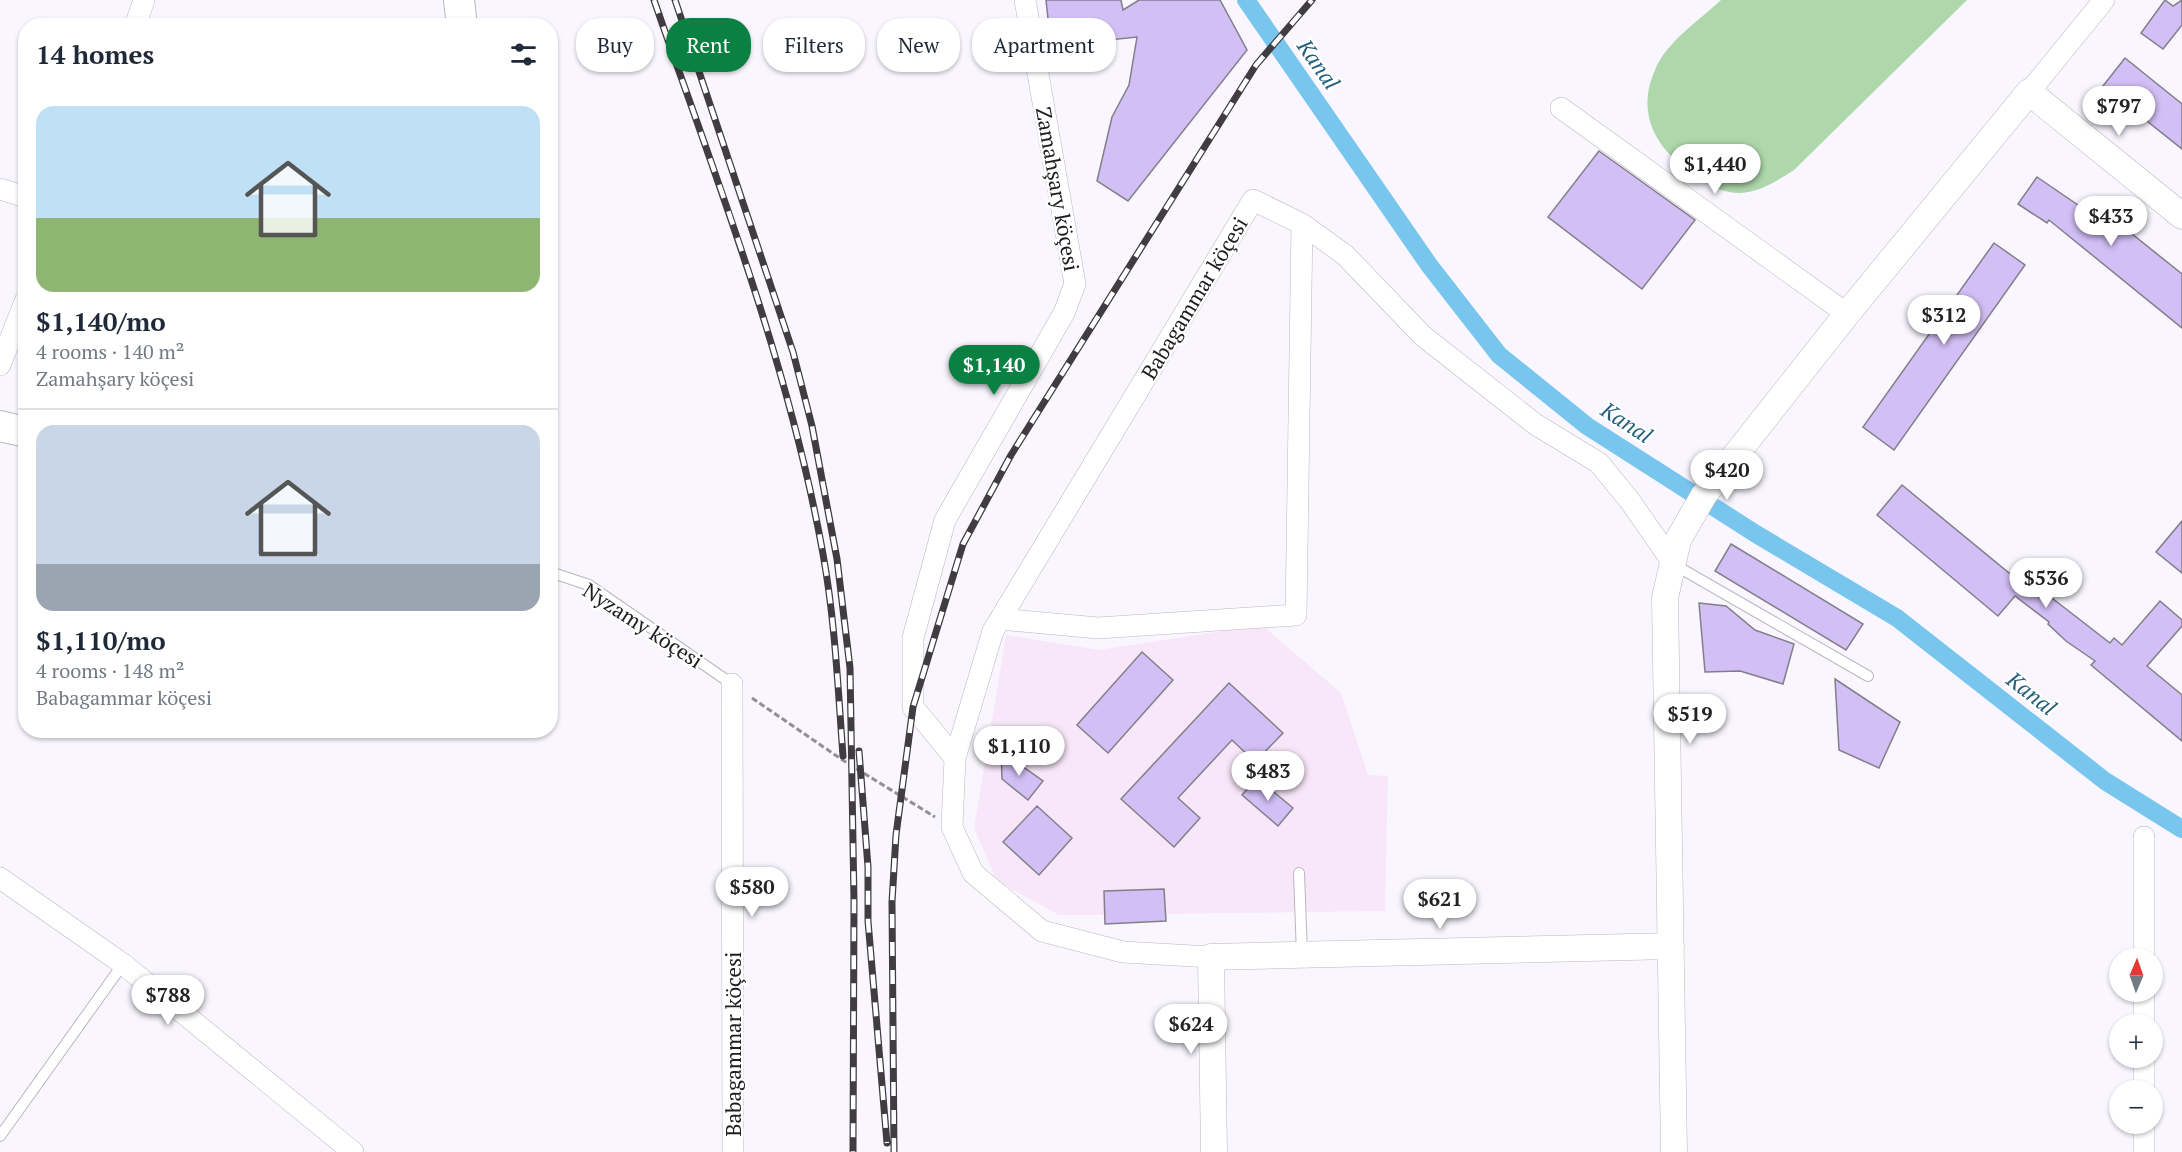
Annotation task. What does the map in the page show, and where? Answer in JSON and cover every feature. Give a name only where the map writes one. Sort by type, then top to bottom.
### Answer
[{"type":"main road","points":[[459,0],[461,18]]},
{"type":"main road","points":[[0,426],[18,430]]},
{"type":"street","points":[[138,18],[144,0]]},
{"type":"street","name":"Zamahşary köçesi","points":[[955,758],[913,707],[913,638],[945,520],[1064,313],[1075,284],[1025,0]]},
{"type":"street","points":[[1674,1152],[1665,598],[1676,552],[1704,495],[1745,442],[2104,0]]},
{"type":"street","points":[[2029,92],[2182,216]]},
{"type":"street","points":[[1561,108],[1847,314]]},
{"type":"street","points":[[0,189],[18,195]]},
{"type":"street","name":"Babagammar köçesi","points":[[1211,957],[1123,952],[1042,931],[973,873],[952,827],[955,758],[993,630],[1253,200],[1302,224],[1345,255],[1423,336],[1535,424],[1599,463],[1676,552]]},
{"type":"street","points":[[1000,619],[1098,628],[1296,615],[1302,224]]},
{"type":"street","points":[[0,365],[18,319]]},
{"type":"street","name":"Babagammar köçesi","points":[[732,684],[733,1152]]},
{"type":"street","points":[[2144,837],[2144,948]]},
{"type":"street","points":[[0,878],[123,964],[353,1152]]},
{"type":"street","points":[[1214,1152],[1211,957],[1671,946]]},
{"type":"street","points":[[2144,1134],[2144,1152]]},
{"type":"lane","points":[[1676,552],[1868,676]]},
{"type":"lane","name":"Nyzamy köçesi","points":[[558,575],[589,585],[732,684]]},
{"type":"lane","points":[[1299,873],[1302,955]]},
{"type":"lane","points":[[0,1136],[123,964]]},
{"type":"path","points":[[732,684],[844,761],[952,827]]},
{"type":"shaded area","points":[[1262,625],[1341,693],[1368,775],[1388,776],[1385,911],[1165,914],[1164,889],[1104,891],[1105,915],[1059,915],[997,881],[974,828],[1006,635],[1099,650]]},
{"type":"green space","points":[[1721,0],[1967,0],[1794,170],[1762,188],[1740,193],[1721,190],[1699,179],[1669,154],[1653,130],[1647,102],[1649,86],[1655,70],[1667,50]]},
{"type":"building","points":[[1046,0],[1121,0],[1123,10],[1139,0],[1220,0],[1247,50],[1128,201],[1097,181],[1112,117],[1129,85],[1137,37],[1116,39],[1116,18],[1048,18]]},
{"type":"building","points":[[2165,0],[2173,6],[2182,0],[2182,25],[2163,49],[2141,33]]},
{"type":"building","points":[[2125,58],[2182,104],[2182,149],[2103,86]]},
{"type":"building","points":[[1599,151],[1695,220],[1642,289],[1548,217]]},
{"type":"building","points":[[2037,177],[2084,209],[2091,201],[2182,274],[2182,328],[2049,220],[2047,223],[2018,204]]},
{"type":"building","points":[[1994,243],[2025,265],[1894,450],[1863,427]]},
{"type":"building","points":[[1902,485],[2043,601],[2048,595],[2110,643],[2114,638],[2122,645],[2160,601],[2182,620],[2182,626],[2147,666],[2182,695],[2182,741],[2091,665],[2095,661],[2066,641],[2048,624],[2049,622],[2015,596],[1998,616],[1877,515]]},
{"type":"building","points":[[2182,521],[2182,573],[2156,552]]},
{"type":"building","points":[[1731,544],[1863,624],[1846,650],[1715,571]]},
{"type":"building","points":[[1699,603],[1726,606],[1755,630],[1794,644],[1783,684],[1740,671],[1705,672]]},
{"type":"building","points":[[1142,652],[1173,680],[1108,753],[1077,725]]},
{"type":"building","points":[[1835,679],[1900,722],[1879,768],[1839,750]]},
{"type":"building","points":[[1229,683],[1283,733],[1255,762],[1232,740],[1178,798],[1200,818],[1174,847],[1121,799]]},
{"type":"building","points":[[1001,751],[1043,781],[1028,800],[1002,779]]},
{"type":"building","points":[[1257,778],[1293,808],[1278,826],[1242,795]]},
{"type":"building","points":[[1037,806],[1072,838],[1039,875],[1003,842]]},
{"type":"building","points":[[1164,889],[1166,921],[1105,924],[1104,891]]},
{"type":"waterway","name":"Kanal","points":[[1246,0],[1429,265],[1499,355],[1587,426],[1756,534],[1897,618],[2105,781],[2182,829]]},
{"type":"railway","points":[[654,0],[749,274],[771,343],[809,483],[827,579],[836,655],[843,756]]},
{"type":"railway","points":[[675,0],[793,352],[812,426],[837,559],[850,668],[854,901],[853,1152]]},
{"type":"railway","points":[[894,1152],[892,902],[896,835],[913,707],[963,544],[1011,455],[1256,65],[1312,0]]},
{"type":"railway","points":[[859,751],[868,867],[868,921],[887,1143]]}]
